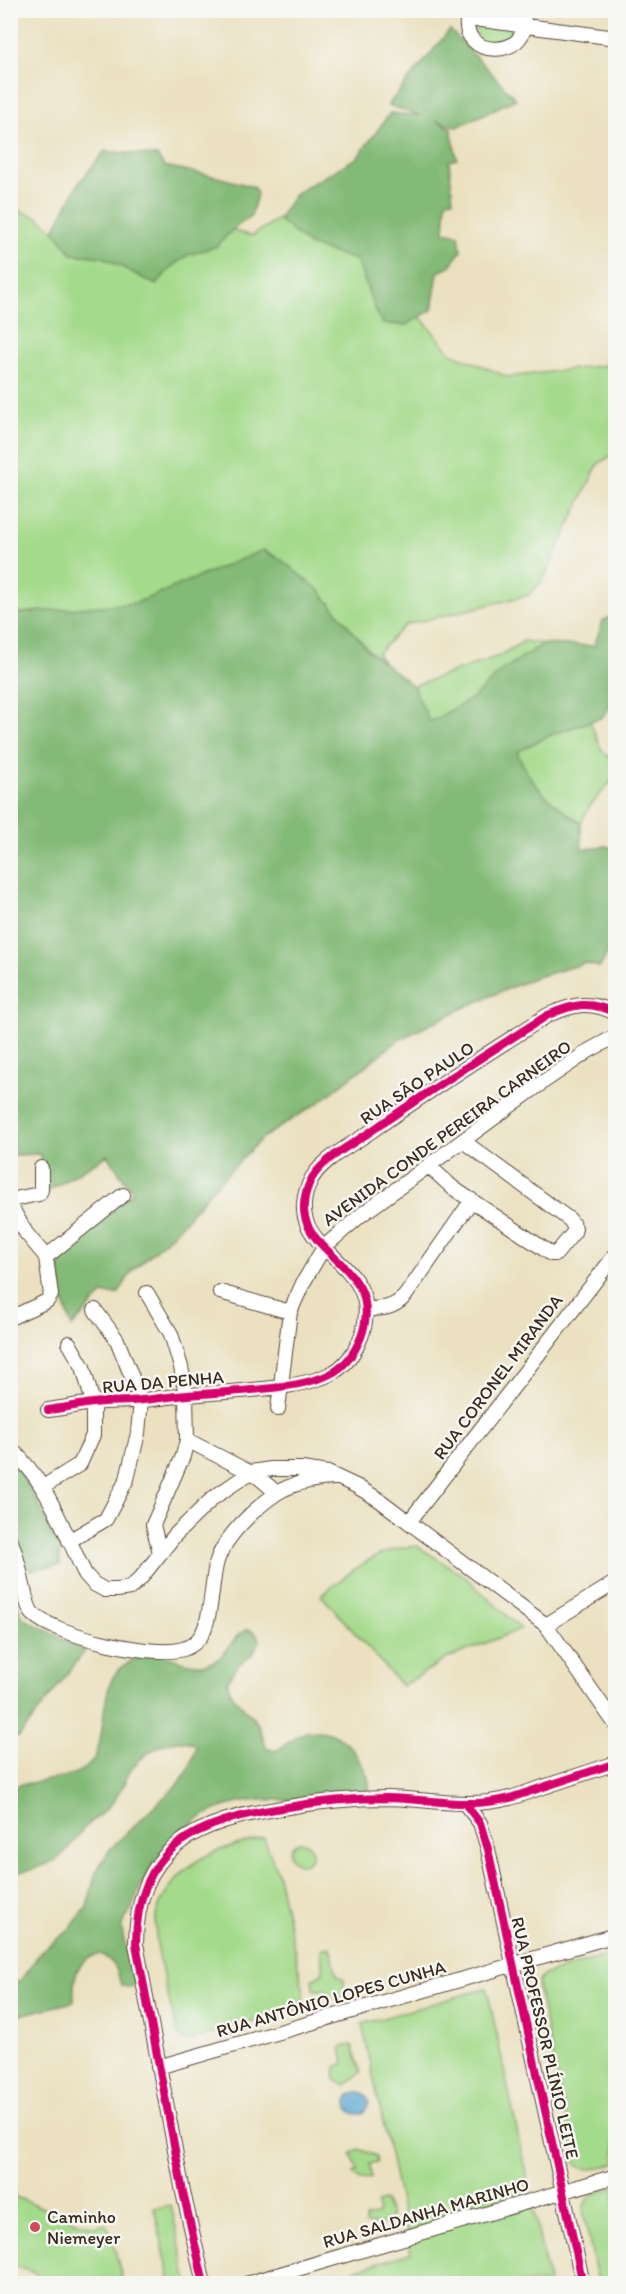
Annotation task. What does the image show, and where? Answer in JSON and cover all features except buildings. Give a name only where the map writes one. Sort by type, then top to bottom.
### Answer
[{"type":"street","points":[[522,17],[522,33],[510,46],[492,50],[476,42],[467,27],[468,14],[522,17],[615,38]]},
{"type":"street","name":"RUA SÃO PAULO","points":[[367,1309],[363,1293],[353,1278],[306,1225],[302,1211],[310,1182],[325,1163],[421,1096],[548,1015],[570,1005],[591,1004],[615,1013]]},
{"type":"street","name":"AVENIDA CONDE PEREIRA CARNEIRO","points":[[278,1409],[290,1312],[303,1282],[324,1247],[362,1215],[559,1071],[615,1036]]},
{"type":"street","points":[[430,1167],[453,1188],[550,1254],[560,1251],[574,1232],[575,1228],[570,1220],[463,1141]]},
{"type":"street","points":[[10,1200],[39,1194],[41,1191],[40,1168]]},
{"type":"street","points":[[46,1257],[123,1195]]},
{"type":"street","points":[[367,1309],[390,1308],[405,1296],[472,1200]]},
{"type":"street","points":[[10,1205],[26,1233],[46,1257],[51,1295],[47,1301],[10,1318]]},
{"type":"street","name":"RUA CORONEL MIRANDA","points":[[409,1522],[615,1254]]},
{"type":"street","points":[[220,1292],[290,1312]]},
{"type":"street","points":[[147,1293],[171,1334],[181,1367],[186,1395],[187,1440],[180,1464],[153,1525],[160,1553]]},
{"type":"street","name":"RUA DA PENHA","points":[[48,1410],[93,1403],[245,1390],[321,1378],[345,1364],[358,1344],[365,1325],[367,1309]]},
{"type":"street","points":[[69,1541],[106,1519],[127,1479],[138,1433],[141,1400],[117,1340],[95,1310]]},
{"type":"street","points":[[43,1487],[80,1464],[93,1435],[93,1403],[83,1366],[69,1343]]},
{"type":"street","points":[[187,1440],[251,1472],[277,1493]]},
{"type":"street","points":[[10,1448],[24,1460],[43,1487],[85,1574],[94,1584],[105,1590],[130,1588],[175,1535],[213,1498],[251,1472],[271,1468],[302,1468],[328,1473],[339,1478],[378,1499],[546,1625],[615,1725]]},
{"type":"street","points":[[10,1540],[16,1549],[27,1605],[33,1614],[59,1628],[99,1642],[125,1647],[174,1651],[187,1648],[202,1635],[207,1623],[210,1591],[218,1559],[227,1540],[242,1524],[277,1493],[310,1481],[339,1478]]},
{"type":"street","points":[[546,1625],[615,1582]]},
{"type":"street","points":[[204,2283],[183,2192],[138,1962],[136,1929],[138,1914],[147,1884],[162,1859],[178,1842],[203,1828],[234,1817],[319,1803],[386,1798],[466,1804],[510,1798],[615,1763]]},
{"type":"street","name":"RUA PROFESSOR PLÍNIO LEITE","points":[[466,1804],[480,1823],[488,1849],[583,2283]]},
{"type":"street","name":"RUA ANTÔNIO LOPES CUNHA","points":[[158,2067],[615,1935]]},
{"type":"street","name":"RUA SALDANHA MARINHO","points":[[246,2283],[615,2176]]},
{"type":"green space","points":[[470,21],[520,27],[506,45],[480,42]]},
{"type":"green space","points":[[450,30],[516,99],[457,127],[435,120],[451,128],[457,159],[449,161],[453,200],[446,201],[444,232],[459,235],[461,251],[448,268],[438,272],[432,310],[406,325],[383,324],[356,260],[309,245],[278,219],[296,193],[358,157],[390,113],[421,116],[388,105]]},
{"type":"green space","points":[[105,151],[157,156],[164,166],[254,187],[257,194],[251,216],[232,230],[217,246],[188,255],[170,268],[156,285],[103,257],[72,254],[54,230],[78,184]]},
{"type":"green space","points":[[305,201],[411,306],[451,353],[508,377],[606,365],[615,360],[615,453],[598,464],[543,580],[529,595],[405,625],[377,654],[390,670],[413,686],[499,656],[524,641],[559,646],[594,646],[615,664],[615,702],[587,713],[601,749],[615,763],[615,777],[590,806],[574,836],[582,850],[606,846],[615,849],[615,938],[600,967],[585,963],[533,978],[465,1007],[400,1039],[318,1103],[262,1138],[213,1188],[174,1233],[132,1271],[118,1294],[102,1294],[72,1327],[62,1296],[58,1255],[133,1192],[107,1155],[46,1192],[40,1154],[11,1155],[11,221],[16,209],[39,218],[54,230],[203,222],[252,236]]},
{"type":"green space","points":[[263,550],[280,559],[319,590],[369,651],[413,686],[430,722],[473,698],[502,670],[543,644],[594,646],[603,621],[615,614],[615,700],[603,717],[548,736],[517,752],[529,775],[543,793],[581,823],[582,850],[606,846],[615,849],[615,938],[600,967],[585,963],[533,978],[465,1007],[400,1039],[318,1103],[262,1138],[213,1188],[174,1233],[132,1271],[118,1294],[102,1294],[72,1327],[62,1296],[58,1255],[133,1192],[107,1155],[46,1192],[40,1154],[11,1155],[10,614],[136,603]]},
{"type":"green space","points":[[10,1455],[25,1477],[59,1547],[60,1565],[30,1570],[11,1540]]},
{"type":"green space","points":[[417,1546],[463,1575],[521,1629],[446,1659],[402,1686],[321,1595],[365,1562],[389,1551]]},
{"type":"green space","points":[[10,1587],[23,1618],[85,1651],[19,1737],[11,1738]]},
{"type":"green space","points":[[248,1629],[255,1632],[260,1640],[253,1654],[238,1665],[228,1681],[229,1689],[258,1724],[266,1747],[275,1751],[307,1732],[333,1734],[347,1744],[358,1757],[368,1777],[369,1791],[359,1798],[343,1801],[262,1800],[238,1803],[217,1809],[198,1819],[166,1847],[153,1864],[122,1925],[125,1944],[137,1982],[131,1987],[121,1986],[115,1967],[100,1954],[91,1957],[80,1966],[75,1978],[74,2002],[11,2017],[10,1985],[21,1980],[42,1950],[68,1931],[87,1907],[96,1872],[110,1849],[176,1786],[188,1771],[197,1746],[189,1742],[171,1742],[146,1755],[133,1767],[112,1803],[85,1828],[62,1855],[44,1865],[11,1874],[11,1795],[18,1785],[65,1776],[82,1770],[91,1763],[99,1745],[112,1679],[132,1660],[151,1651],[180,1661],[210,1663],[218,1659],[237,1636]]},
{"type":"green space","points":[[264,1838],[277,1871],[305,1997],[297,2009],[191,2040],[183,2040],[177,2033],[159,1958],[156,1928],[158,1909],[179,1876],[200,1859],[223,1849]]},
{"type":"green space","points":[[301,1842],[311,1849],[312,1853],[305,1863],[301,1864],[291,1857],[290,1853],[297,1843]]},
{"type":"green space","points":[[330,1947],[337,1975],[344,1979],[344,1997],[331,1998],[326,1990],[313,1990],[312,1979],[323,1973],[321,1949]]},
{"type":"green space","points":[[612,1954],[616,1955],[615,2163],[585,2168],[576,2164],[538,1988],[539,1981],[544,1975]]},
{"type":"green space","points":[[487,1988],[549,2283],[306,2284],[411,2253],[362,2024]]},
{"type":"green space","points":[[352,2045],[361,2072],[345,2085],[335,2080],[336,2067],[344,2063],[341,2047]]},
{"type":"green space","points":[[358,2149],[376,2156],[377,2162],[370,2164],[371,2178],[360,2180],[353,2174],[358,2170],[351,2154]]},
{"type":"green space","points":[[615,2187],[615,2283],[598,2283],[583,2210],[590,2196]]},
{"type":"green space","points":[[11,2195],[81,2223],[95,2227],[105,2224],[111,2232],[123,2283],[48,2283],[33,2272],[11,2266]]},
{"type":"green space","points":[[384,2201],[391,2215],[389,2223],[365,2225],[365,2218],[378,2214],[377,2203]]},
{"type":"green space","points":[[171,2205],[188,2283],[171,2283],[154,2208]]},
{"type":"water","points":[[358,2092],[368,2099],[369,2103],[362,2113],[358,2114],[348,2107],[347,2103],[354,2093]]},
{"type":"cycle path","points":[[48,1410],[99,1402],[136,1401],[286,1386],[318,1379],[335,1371],[349,1358],[359,1343],[366,1311],[361,1290],[309,1227],[304,1208],[313,1176],[335,1155],[548,1015],[582,1005],[598,1006],[616,1013]]},
{"type":"cycle path","points":[[204,2284],[183,2192],[136,1944],[139,1911],[147,1883],[160,1861],[178,1844],[199,1831],[224,1821],[252,1814],[308,1804],[361,1799],[387,1798],[464,1803],[494,1801],[510,1798],[616,1763]]},
{"type":"cycle path","points":[[466,1805],[480,1823],[488,1849],[583,2284]]},
{"type":"place","name":"Caminho Niemeyer","points":[[35,2227]]}]
